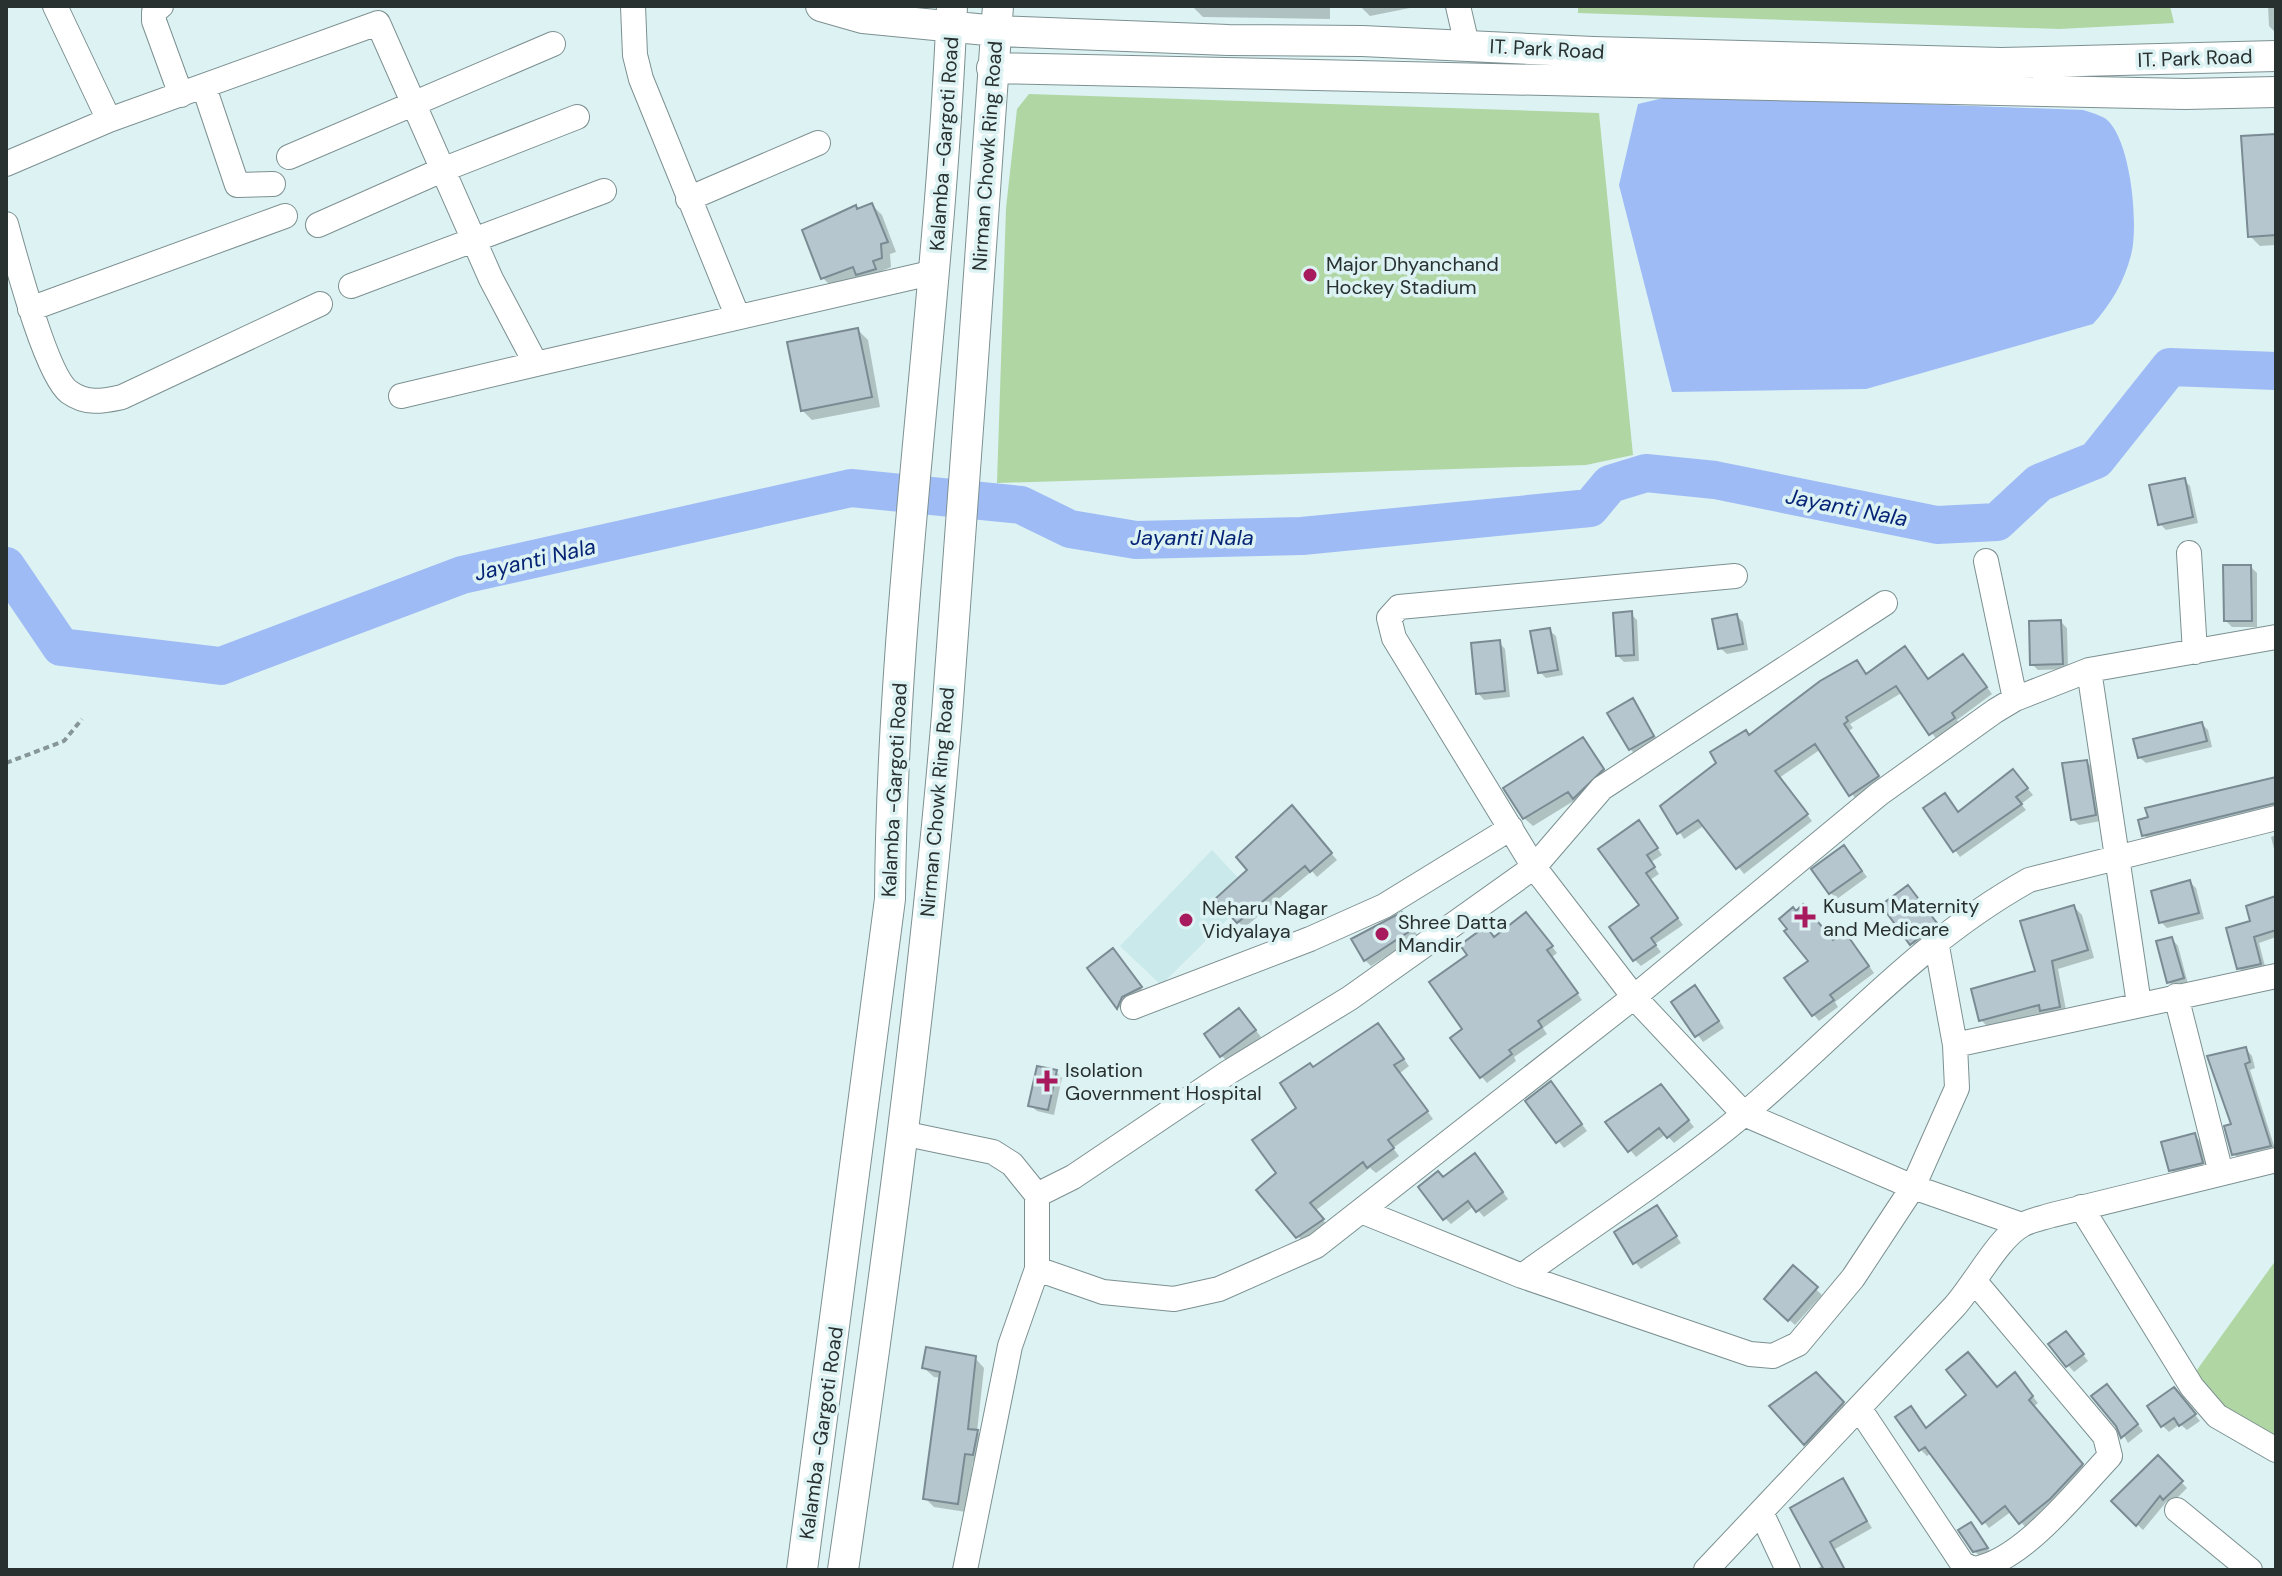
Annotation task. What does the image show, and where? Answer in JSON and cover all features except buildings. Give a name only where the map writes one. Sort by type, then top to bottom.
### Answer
[{"type":"main road","name":"IT. Park Road","points":[[821,6],[863,18],[998,18],[1467,45],[2013,63],[2276,56]]},
{"type":"main road","name":"Kalamba -Gargoti Road","points":[[802,1570],[890,899],[891,811],[935,272],[952,16]]},
{"type":"main road","name":"Nirman Chowk Ring Road","points":[[843,1570],[879,1325],[947,717],[998,18]]},
{"type":"main road","name":"IT. Park Road","points":[[992,68],[2185,94],[2276,92]]},
{"type":"street","points":[[55,6],[109,120]]},
{"type":"street","points":[[161,6],[154,12],[154,21],[237,185],[273,184]]},
{"type":"street","points":[[633,6],[635,55],[641,79],[737,315]]},
{"type":"street","points":[[1458,6],[1467,45]]},
{"type":"street","points":[[6,164],[375,15],[473,239],[536,364]]},
{"type":"street","points":[[289,157],[553,44]]},
{"type":"street","points":[[318,225],[442,170],[577,117]]},
{"type":"street","points":[[688,199],[818,143]]},
{"type":"street","points":[[351,286],[604,191]]},
{"type":"street","points":[[30,309],[285,216]]},
{"type":"street","points":[[6,224],[30,309],[67,391],[93,403],[122,397],[320,304]]},
{"type":"street","points":[[401,396],[737,315],[935,272]]},
{"type":"street","points":[[2189,553],[2195,652]]},
{"type":"street","points":[[1986,561],[2015,699]]},
{"type":"street","points":[[1735,576],[1399,607],[1389,618],[1394,638],[1534,867],[1634,997],[1744,1114],[1913,1187],[2022,1225]]},
{"type":"street","points":[[1037,1195],[1073,1177],[1229,1072],[1350,998],[1534,867],[1602,788],[1885,603]]},
{"type":"street","points":[[1037,1269],[1103,1292],[1174,1299],[1219,1289],[1316,1246],[1634,997],[1879,794],[2015,699],[2089,670],[2276,637]]},
{"type":"street","points":[[2089,670],[2139,1004]]},
{"type":"street","points":[[1522,1276],[1744,1114],[1851,1014],[1936,941],[1997,898],[2029,880],[2276,818]]},
{"type":"street","points":[[1133,1007],[1310,939],[1384,906],[1511,828]]},
{"type":"street","points":[[1361,1211],[1522,1276],[1750,1354],[1773,1356],[1798,1344],[1853,1278],[1913,1187],[1957,1088],[1955,1045],[1936,941]]},
{"type":"street","points":[[1955,1045],[2276,976]]},
{"type":"street","points":[[2176,996],[2221,1173]]},
{"type":"street","points":[[902,1133],[993,1152],[1012,1164],[1037,1195],[1037,1269],[1010,1346],[965,1570]]},
{"type":"street","points":[[1706,1570],[1976,1283],[2005,1237],[2022,1225],[2081,1207],[2276,1160]]},
{"type":"street","points":[[2081,1207],[2192,1387],[2217,1416],[2276,1450]]},
{"type":"street","points":[[1859,1408],[1962,1563],[1972,1569],[2002,1561],[2110,1456],[2105,1436],[1976,1283]]},
{"type":"street","points":[[2177,1510],[2250,1570]]},
{"type":"street","points":[[1761,1512],[1788,1570]]},
{"type":"path","points":[[6,763],[64,741],[82,719]]},
{"type":"shaded area","name":"Neharu Nagar Vidyalaya","points":[[1212,850],[1253,894],[1161,985],[1120,946]]},
{"type":"green space","points":[[1578,6],[2170,6],[2174,23],[2059,29],[1578,13]]},
{"type":"green space","name":"Major Dhyanchand Hockey Stadium","points":[[1029,94],[1599,113],[1633,455],[1586,465],[997,483],[1006,208],[1017,109]]},
{"type":"green space","points":[[2276,1260],[2276,1444],[2189,1381]]},
{"type":"water","points":[[1676,95],[2083,110],[2098,115],[2115,129],[2131,184],[2133,242],[2125,274],[2093,324],[1866,389],[1672,392],[1619,185],[1638,104]]},
{"type":"waterway","name":"Jayanti Nala","points":[[6,566],[61,647],[221,666],[462,575],[851,488],[1021,505],[1070,529],[1136,540],[1302,536],[1590,508],[1610,484],[1646,473],[1715,480],[1937,525],[1997,522],[2039,483],[2096,460],[2170,367],[2276,371]]},
{"type":"place","name":"Major Dhyanchand Hockey Stadium","points":[[1310,275]]},
{"type":"place","name":"Kusum Maternity and Medicare","points":[[1805,917]]},
{"type":"place","name":"Neharu Nagar Vidyalaya","points":[[1186,920]]},
{"type":"place","name":"Shree Datta Mandir","points":[[1382,934]]},
{"type":"place","name":"Isolation Government Hospital","points":[[1047,1081]]}]
